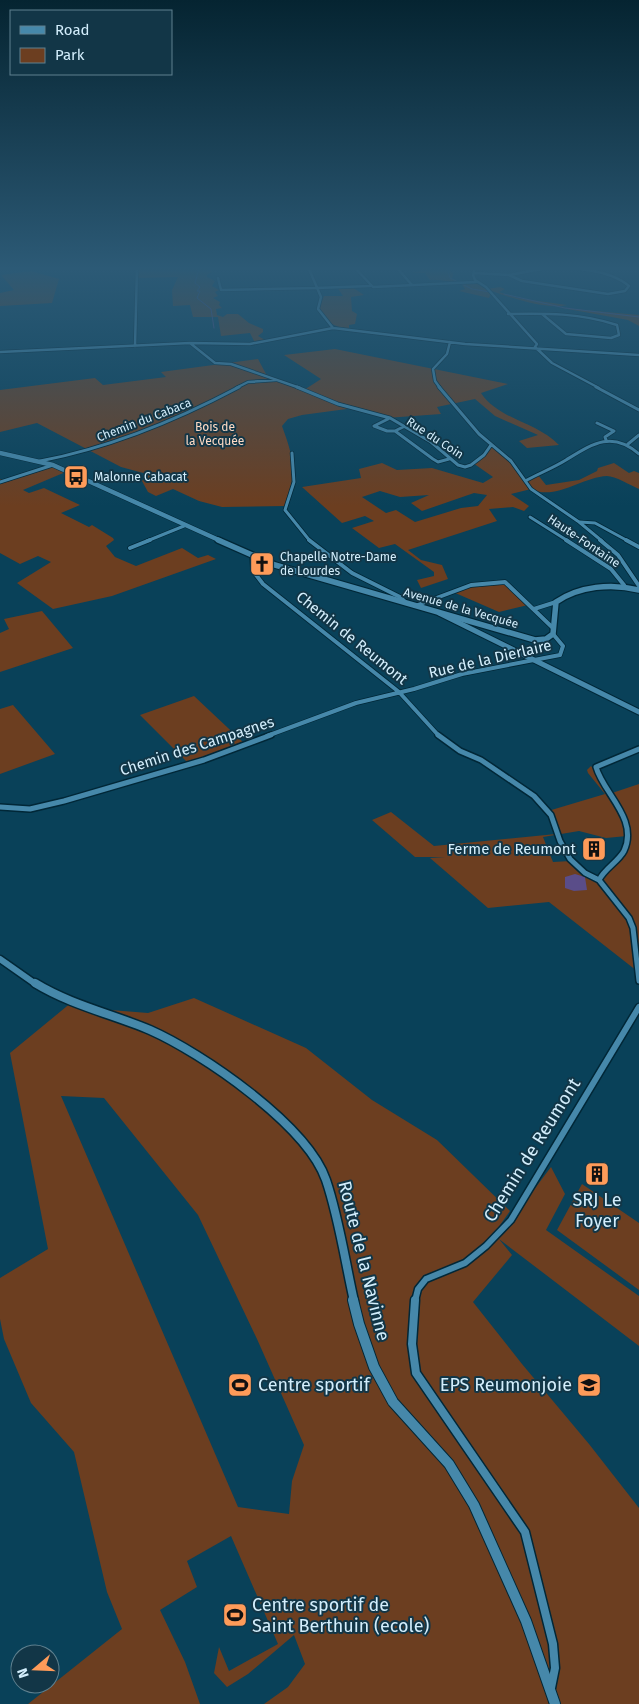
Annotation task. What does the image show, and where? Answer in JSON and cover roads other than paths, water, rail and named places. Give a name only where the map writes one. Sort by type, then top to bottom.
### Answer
[{"type":"main road","name":"Avenue de la Vecquée","points":[[0,453],[53,465],[252,556],[414,606],[535,640],[544,640],[553,632]]},
{"type":"main road","points":[[553,632],[556,602],[577,592],[624,585],[639,590]]},
{"type":"street","points":[[0,352],[101,348]]},
{"type":"street","name":"Rue du Coin","points":[[196,348],[215,363],[231,364],[279,380],[338,404],[390,418],[430,442],[448,459],[458,465],[468,466],[484,455],[491,445]]},
{"type":"street","points":[[449,348],[447,354],[433,369],[435,381],[446,397],[458,408],[479,434],[511,461],[527,480],[531,489],[579,522],[619,556],[638,583]]},
{"type":"street","points":[[536,348],[552,363],[639,410]]},
{"type":"street","points":[[542,348],[639,355]]},
{"type":"street","name":"Chemin du Cabaca","points":[[40,461],[72,456],[181,416],[248,382],[279,380]]},
{"type":"street","points":[[390,418],[374,426],[387,431],[395,431],[403,427]]},
{"type":"street","points":[[597,423],[614,430],[605,437],[606,440]]},
{"type":"street","points":[[395,431],[432,459],[438,462],[448,459]]},
{"type":"street","points":[[628,444],[639,435]]},
{"type":"street","points":[[527,480],[566,460],[578,450],[606,440],[628,444],[639,454]]},
{"type":"street","points":[[292,453],[294,482],[284,510],[288,518],[309,541],[356,576],[370,585],[400,597],[405,603]]},
{"type":"street","points":[[0,482],[53,465]]},
{"type":"street","name":"Haute-Fontaine","points":[[530,517],[611,569],[624,585]]},
{"type":"street","points":[[579,522],[595,523],[605,527],[639,547]]},
{"type":"street","points":[[130,548],[184,526]]},
{"type":"street","name":"Chemin de Reumont","points":[[252,556],[250,565],[254,574],[263,584],[399,692],[441,738],[460,751],[481,760],[534,796],[551,815],[560,841],[570,859],[585,873],[599,880],[629,918],[634,928],[639,980]]},
{"type":"street","points":[[414,606],[463,588],[506,582],[553,632]]},
{"type":"street","points":[[534,610],[556,602]]},
{"type":"street","points":[[439,613],[535,662],[639,711]]},
{"type":"street","name":"Rue de la Dierlaire","points":[[399,692],[485,669],[535,662],[560,655],[563,646],[553,632]]},
{"type":"street","name":"Chemin des Campagnes","points":[[0,807],[30,808],[64,801],[204,760],[356,703],[399,692]]},
{"type":"street","points":[[599,880],[605,870],[621,856],[627,844],[627,829],[614,795],[602,780],[596,767],[639,749]]},
{"type":"street","name":"Route de la Navinne","points":[[0,959],[14,972],[51,993],[152,1031],[194,1052],[243,1086],[302,1138],[326,1180],[359,1324],[374,1367],[393,1402],[448,1464],[474,1505],[526,1621],[555,1704]]},
{"type":"street","name":"Chemin de Reumont","points":[[551,1689],[555,1668],[554,1644],[525,1532],[422,1383],[415,1370],[412,1348],[416,1292],[430,1275],[454,1270],[469,1261],[496,1237],[511,1220],[639,1007]]},
{"type":"place","name":"Malonne Cabacat","points":[[76,477]]},
{"type":"place","name":"Chapelle Notre-Dame de Lourdes","points":[[262,564]]},
{"type":"place","name":"Ferme de Reumont","points":[[594,849]]},
{"type":"place","name":"SRJ Le Foyer","points":[[597,1174]]},
{"type":"place","name":"Centre sportif","points":[[240,1385]]},
{"type":"place","name":"EPS Reumonjoie","points":[[589,1385]]},
{"type":"place","name":"Centre sportif de Saint Berthuin (ecole)","points":[[235,1615]]},
{"type":"park label","name":"Bois de la Vecquée","points":[[215,434]]}]
